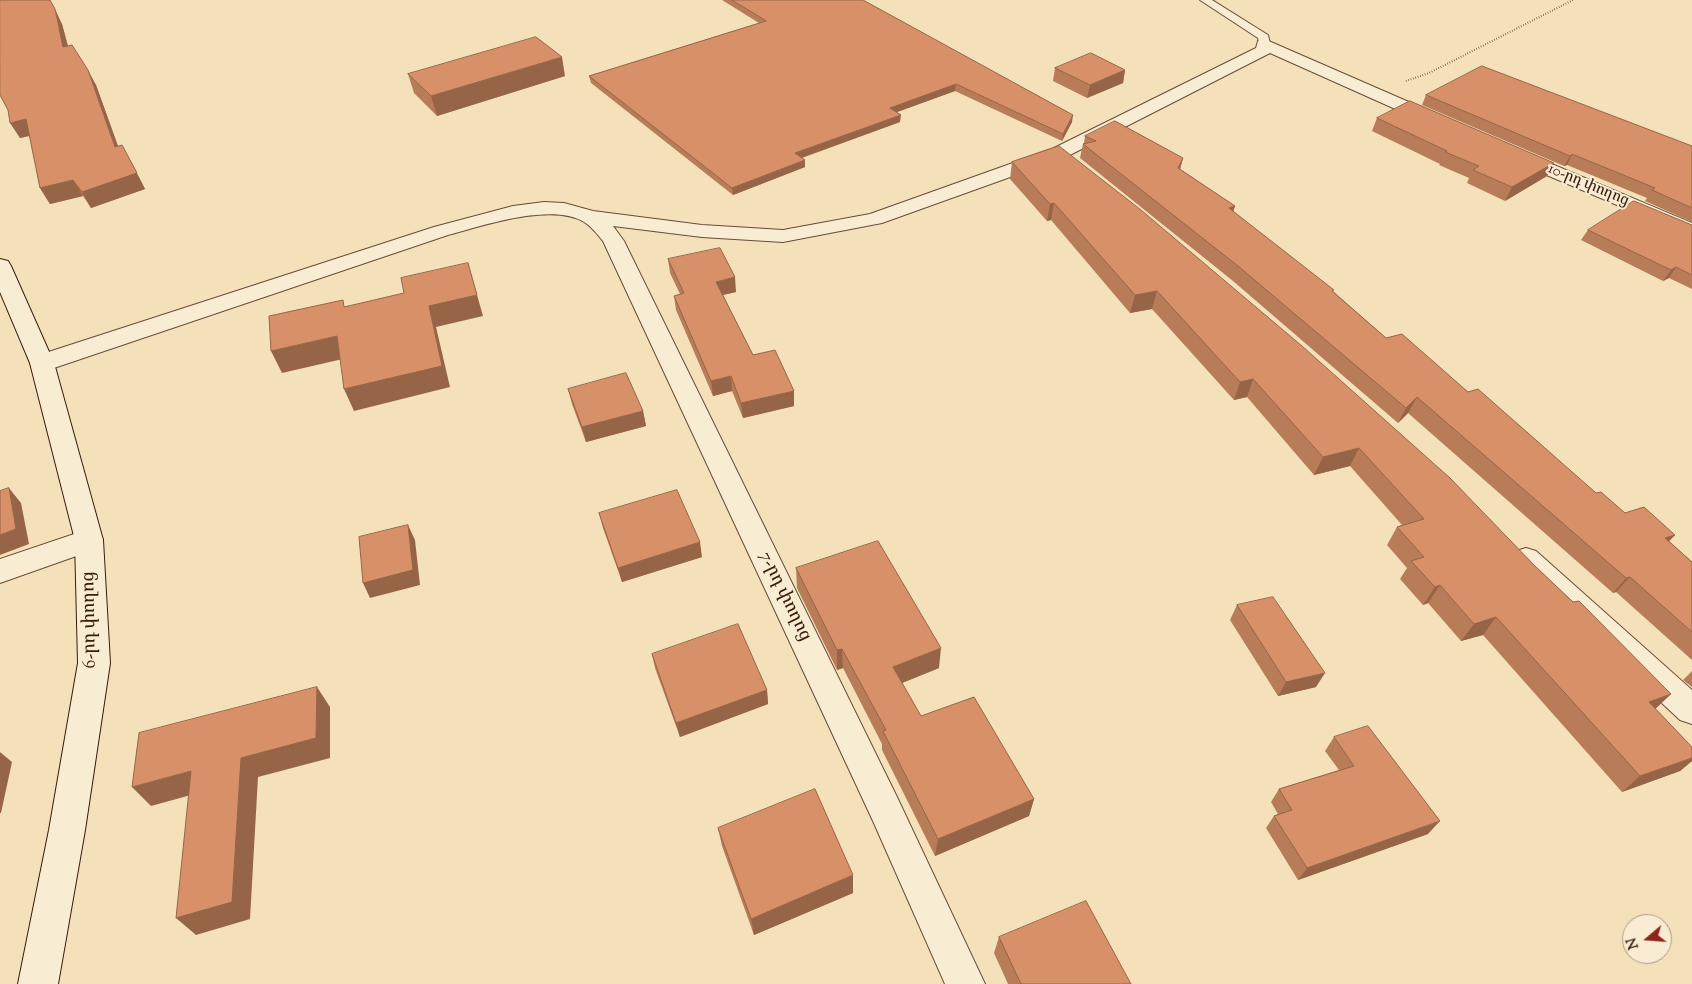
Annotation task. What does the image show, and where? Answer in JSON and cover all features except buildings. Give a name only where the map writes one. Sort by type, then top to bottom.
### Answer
[{"type":"street","points":[[42,363],[480,220],[513,212],[544,208],[564,209],[591,217],[702,231],[783,236],[875,219],[1059,153],[1264,50],[1264,44],[1449,126]]},
{"type":"street","name":"10-րդ փողոց","points":[[1502,149],[1692,231]]},
{"type":"street","points":[[1059,153],[1080,169]]},
{"type":"street","name":"7-րդ փողոց","points":[[591,217],[605,230],[613,241],[885,809],[965,984]]},
{"type":"street","name":"6-րդ փողոց","points":[[0,266],[42,363],[89,540],[94,663],[67,830],[38,984]]},
{"type":"street","points":[[0,571],[89,540]]},
{"type":"street","points":[[1509,544],[1692,710]]},
{"type":"lane","points":[[1205,0],[1264,36],[1264,44]]},
{"type":"path","points":[[1398,83],[1429,73],[1573,0]]}]
